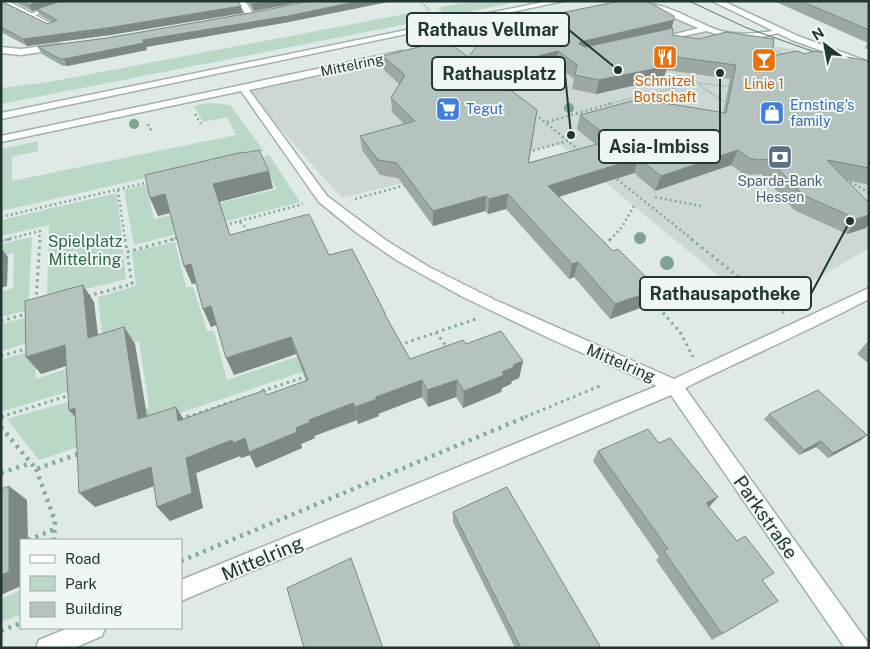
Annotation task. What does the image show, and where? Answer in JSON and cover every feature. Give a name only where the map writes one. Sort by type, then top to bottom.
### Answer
[{"type":"street","points":[[1,1],[54,27]]},
{"type":"street","points":[[241,1],[251,16]]},
{"type":"street","points":[[1,116],[560,1]]},
{"type":"street","points":[[716,1],[782,32],[869,65]]},
{"type":"street","points":[[729,1],[782,32]]},
{"type":"street","points":[[630,8],[647,6],[660,8],[703,30],[725,35],[745,38],[761,37],[782,32]]},
{"type":"street","points":[[242,18],[260,15]]},
{"type":"street","name":"Mittelring","points":[[1,139],[518,30]]},
{"type":"street","points":[[1,50],[21,52],[69,46]]},
{"type":"street","name":"Mittelring","points":[[243,88],[328,203],[384,246],[438,279],[502,310],[680,384]]},
{"type":"street","name":"Mittelring","points":[[182,591],[680,384],[767,341],[802,327],[869,293]]},
{"type":"street","name":"Parkstraße","points":[[680,384],[858,648]]},
{"type":"street","points":[[47,648],[92,629]]},
{"type":"lane","points":[[30,15],[76,1]]},
{"type":"lane","points":[[649,42],[703,30]]},
{"type":"path","points":[[420,1],[431,11]]},
{"type":"path","points":[[703,30],[692,58],[696,82],[733,108]]},
{"type":"path","points":[[508,93],[501,87],[543,80],[567,60]]},
{"type":"path","points":[[546,123],[616,102],[696,82],[732,87]]},
{"type":"path","points":[[616,102],[625,104]]},
{"type":"path","points":[[531,111],[583,153]]},
{"type":"path","points":[[523,154],[569,141]]},
{"type":"path","points":[[606,171],[802,327]]},
{"type":"path","points":[[844,178],[869,193]]},
{"type":"path","points":[[1,217],[153,181]]},
{"type":"path","points":[[221,226],[414,183]]},
{"type":"path","points":[[84,298],[132,284],[118,190]]},
{"type":"path","points":[[655,197],[701,206]]},
{"type":"path","points":[[604,252],[598,245],[610,241],[627,218],[634,204]]},
{"type":"path","points":[[240,222],[255,238]]},
{"type":"path","points":[[1,241],[40,231],[36,302]]},
{"type":"path","points":[[127,252],[183,236]]},
{"type":"path","points":[[649,297],[668,317],[688,345],[693,357],[680,384]]},
{"type":"path","points":[[390,348],[502,310]]},
{"type":"path","points":[[1,321],[36,312]]},
{"type":"path","points":[[436,332],[450,353]]},
{"type":"path","points":[[1,356],[37,346]]},
{"type":"path","points":[[263,400],[261,392],[318,372]]},
{"type":"path","points":[[182,561],[600,386]]},
{"type":"path","points":[[1,417],[75,393]]},
{"type":"path","points":[[176,421],[251,395]]},
{"type":"path","points":[[1,427],[36,469],[55,521],[54,539]]},
{"type":"path","points":[[36,469],[82,453]]},
{"type":"path","points":[[1,472],[31,462]]},
{"type":"path","points":[[30,539],[55,529]]},
{"type":"path","points":[[1,631],[20,623]]},
{"type":"shaded area","points":[[647,2],[734,40],[794,49],[869,74],[869,248],[761,311],[559,144],[342,198],[240,84]]},
{"type":"green space","points":[[472,1],[521,1],[449,16],[437,8]]},
{"type":"green space","points":[[416,12],[427,20],[1,104],[1,88],[49,82]]},
{"type":"green space","points":[[210,103],[230,105],[264,151],[1,211],[1,149],[38,141],[38,151],[12,157],[12,181],[236,135],[227,117],[203,122],[194,106]]},
{"type":"green space","points":[[269,155],[300,202],[134,245],[124,190],[177,177],[180,185],[148,193],[154,219],[277,189],[264,166],[237,163]]},
{"type":"green space","name":"Spielplatz Mittelring","points":[[117,193],[126,279],[47,299],[49,225],[1,236],[1,220]]},
{"type":"green space","points":[[32,237],[28,310],[1,317],[1,292],[13,288],[14,253],[1,256],[1,244]]},
{"type":"green space","points":[[175,242],[186,287],[193,287],[207,331],[214,331],[227,380],[302,355],[308,370],[39,460],[7,419],[75,400],[81,430],[149,407],[139,341],[104,351],[98,297],[136,286],[132,252]]},
{"type":"green space","points":[[35,315],[32,342],[1,351],[1,324]]},
{"type":"green space","points":[[34,350],[36,379],[72,367],[76,389],[1,412],[1,360]]},
{"type":"green space","points":[[20,590],[20,614],[1,622],[1,599]]},
{"type":"building","points":[[1,1],[48,24],[57,20],[37,9],[61,1],[238,1],[241,6],[107,28],[23,39],[1,27]]},
{"type":"building","points":[[22,1],[39,1],[29,5]]},
{"type":"building","points":[[250,1],[270,1],[252,4]]},
{"type":"building","points":[[311,1],[360,1],[288,16],[143,40],[144,43],[64,59],[60,59],[38,47],[107,38]]},
{"type":"building","points":[[620,1],[647,1],[674,16],[674,20],[580,42],[579,44],[585,47],[673,28],[672,35],[699,39],[726,32],[774,39],[772,56],[797,51],[804,54],[815,51],[869,61],[869,168],[827,160],[869,203],[869,215],[857,219],[803,195],[769,159],[757,160],[749,158],[738,150],[661,176],[638,158],[548,186],[613,251],[618,249],[658,289],[615,304],[578,262],[572,264],[508,194],[489,199],[486,196],[433,211],[397,163],[378,160],[360,136],[415,121],[391,98],[405,75],[383,56],[446,40],[468,57],[488,33],[539,21],[536,18]],"holes":[[[558,51],[577,65],[575,75],[599,80],[668,66],[668,56],[736,65],[726,113],[639,99],[580,115],[612,140],[528,163],[537,110],[484,70]]]},
{"type":"building","points":[[801,1],[869,1],[869,30]]},
{"type":"building","points":[[259,150],[269,171],[213,184],[230,235],[309,214],[329,255],[352,249],[384,313],[410,359],[463,340],[466,344],[501,331],[523,361],[502,372],[504,375],[464,391],[457,380],[427,390],[422,380],[355,407],[353,403],[309,420],[310,422],[296,428],[297,432],[249,452],[245,438],[233,443],[232,440],[186,458],[192,493],[157,507],[151,467],[79,493],[75,408],[69,410],[65,345],[26,357],[25,301],[83,285],[88,338],[124,327],[138,419],[176,407],[178,421],[265,390],[266,395],[308,380],[291,337],[226,358],[211,306],[203,309],[191,264],[184,266],[165,194],[150,198],[145,175]]},
{"type":"building","points":[[818,390],[867,435],[833,453],[821,441],[804,450],[769,414]]},
{"type":"building","points":[[648,429],[659,443],[670,438],[718,497],[706,503],[737,541],[745,536],[774,573],[762,580],[778,601],[722,634],[664,551],[668,549],[598,451]]},
{"type":"building","points":[[9,486],[9,572],[1,575],[1,489]]},
{"type":"building","points":[[507,487],[601,648],[521,648],[453,512]]},
{"type":"building","points":[[351,558],[383,648],[304,648],[287,588]]},
{"type":"tram line","points":[[689,1],[747,28],[826,56]]},
{"type":"place","name":"Schnitzel Botschaft","points":[[665,57]]},
{"type":"place","name":"Linie 1","points":[[764,60]]},
{"type":"place","name":"Rathaus Vellmar","points":[[618,70]]},
{"type":"place","name":"Asia-Imbiss","points":[[720,73]]},
{"type":"place","name":"Tegut","points":[[448,109]]},
{"type":"place","name":"Ernsting's family","points":[[772,113]]},
{"type":"place","name":"Rathausplatz","points":[[571,135]]},
{"type":"place","name":"Sparda-Bank Hessen","points":[[780,157]]},
{"type":"place","name":"Rathausapotheke","points":[[850,221]]}]
